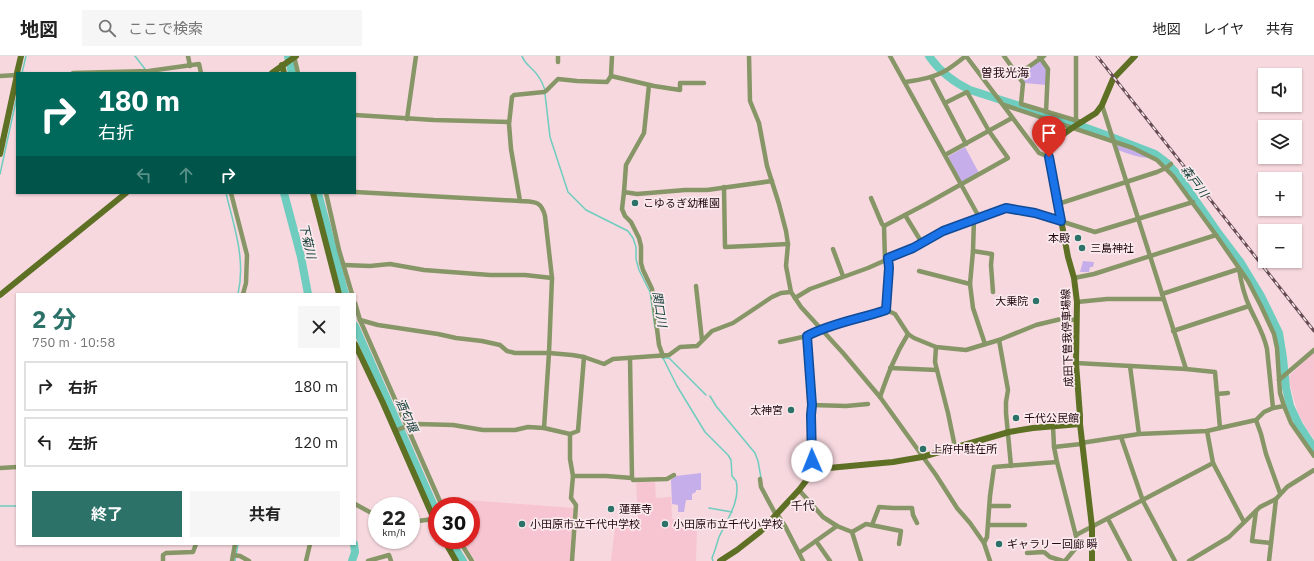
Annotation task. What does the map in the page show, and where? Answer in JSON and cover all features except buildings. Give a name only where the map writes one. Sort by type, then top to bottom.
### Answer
[{"type":"main road","points":[[18,72],[21,56]]},
{"type":"main road","points":[[1049,157],[1050,149],[1058,138],[1079,121],[1096,113],[1102,105],[1113,79],[1134,56]]},
{"type":"main road","points":[[273,72],[295,57]]},
{"type":"main road","points":[[282,65],[284,72]]},
{"type":"main road","points":[[1,154],[16,80]]},
{"type":"main road","name":"成田下曽我停車場線","points":[[1049,157],[1068,257],[1074,278],[1077,302],[1076,363],[1081,443],[1092,527],[1092,561]]},
{"type":"main road","points":[[0,295],[125,194]]},
{"type":"main road","points":[[313,194],[339,293]]},
{"type":"main road","points":[[356,346],[395,430],[428,507]]},
{"type":"main road","points":[[720,561],[760,532],[800,490],[812,473],[818,469],[893,462],[922,457],[1009,432],[1080,424]]},
{"type":"main road","points":[[449,549],[456,561]]},
{"type":"street","points":[[188,56],[190,66]]},
{"type":"street","points":[[407,119],[416,56]]},
{"type":"street","points":[[558,56],[558,62]]},
{"type":"street","points":[[520,201],[511,149],[509,122],[512,97],[514,95],[545,92],[558,79],[577,82],[607,82],[611,76],[612,56]]},
{"type":"street","points":[[749,56],[750,100],[759,123],[767,166],[779,204],[788,244],[786,266],[791,292],[801,307],[880,397],[957,508],[984,543],[990,561]]},
{"type":"street","points":[[890,56],[961,184],[976,218],[970,284],[973,308],[985,344]]},
{"type":"street","points":[[905,82],[940,74],[966,56],[1039,152],[1049,157]]},
{"type":"street","points":[[1004,56],[1023,83],[1021,104],[1079,121],[1076,56]]},
{"type":"street","points":[[295,57],[298,72]]},
{"type":"street","points":[[1017,75],[1041,57],[1048,69],[1046,112]]},
{"type":"street","points":[[106,72],[149,71],[199,64],[201,72]]},
{"type":"street","points":[[0,76],[16,75]]},
{"type":"street","points":[[611,76],[649,85],[680,90],[680,83],[704,83]]},
{"type":"street","points":[[931,77],[966,144]]},
{"type":"street","points":[[649,85],[644,133],[626,165],[622,209],[639,238],[641,246],[641,263],[652,289],[661,356]]},
{"type":"street","points":[[884,226],[1008,158],[989,132],[967,92],[945,103]]},
{"type":"street","points":[[1002,104],[1114,142],[1147,155],[1168,167],[1248,281],[1274,334],[1278,348],[1280,393],[1284,406],[1291,422],[1314,456]]},
{"type":"street","points":[[1102,105],[1186,369]]},
{"type":"street","points":[[356,115],[407,119],[509,122]]},
{"type":"street","points":[[945,155],[1012,118]]},
{"type":"street","points":[[1058,204],[1168,167]]},
{"type":"street","points":[[624,192],[637,194],[685,190],[707,190],[772,181]]},
{"type":"street","points":[[724,187],[725,247],[788,244]]},
{"type":"street","points":[[356,192],[535,202],[542,207],[545,216],[552,278],[544,428]]},
{"type":"street","points":[[231,194],[247,255],[246,283],[243,293]]},
{"type":"street","points":[[326,194],[352,293]]},
{"type":"street","points":[[871,198],[884,226],[886,259],[889,268],[886,310]]},
{"type":"street","points":[[795,298],[810,289],[868,268],[922,243],[943,231],[1006,208],[1035,213],[1095,232],[1193,202]]},
{"type":"street","points":[[905,215],[922,243]]},
{"type":"street","points":[[1074,278],[1094,274],[1216,235]]},
{"type":"street","points":[[833,249],[843,276]]},
{"type":"street","points":[[973,251],[992,254],[991,265],[993,292]]},
{"type":"street","points":[[344,265],[370,266],[390,264],[424,270],[490,275],[525,275],[552,278]]},
{"type":"street","points":[[1162,294],[1239,269]]},
{"type":"street","points":[[1239,269],[1241,282],[1249,306],[1265,340],[1273,408]]},
{"type":"street","points":[[919,271],[970,284]]},
{"type":"street","points":[[696,286],[702,340]]},
{"type":"street","points":[[360,320],[378,325],[456,338],[482,340],[500,345],[507,351],[515,353],[549,353],[584,357],[604,364],[613,359],[661,356],[669,354],[680,347],[697,346],[712,331],[733,323],[772,297],[781,293],[791,292]]},
{"type":"street","points":[[1077,302],[1163,299]]},
{"type":"street","points":[[356,306],[360,320],[438,497]]},
{"type":"street","points":[[1174,331],[1249,306]]},
{"type":"street","points":[[780,342],[807,336],[821,329],[847,321],[868,317],[886,310],[895,314],[908,334],[926,344],[936,347],[966,350],[999,340],[1036,325],[1061,319],[1077,320]]},
{"type":"street","points":[[880,397],[890,368],[908,334]]},
{"type":"street","points":[[807,336],[812,405],[812,461],[818,469]]},
{"type":"street","points":[[999,340],[1008,390],[1006,413],[1012,466]]},
{"type":"street","points":[[936,347],[936,370],[948,413],[955,447]]},
{"type":"street","points":[[1279,380],[1314,350]]},
{"type":"street","points":[[395,430],[417,424],[453,425],[483,430],[514,430],[528,427],[544,428],[570,434],[578,431],[584,357]]},
{"type":"street","points":[[630,358],[632,478]]},
{"type":"street","points":[[1076,363],[1216,372],[1220,428]]},
{"type":"street","points":[[1130,366],[1139,434]]},
{"type":"street","points":[[890,368],[936,370]]},
{"type":"street","points":[[1217,394],[1228,394]]},
{"type":"street","points":[[812,405],[846,406],[868,404]]},
{"type":"street","points":[[1054,447],[1139,434],[1207,431],[1256,420],[1264,412],[1273,408],[1284,406]]},
{"type":"street","points":[[1256,420],[1280,493]]},
{"type":"street","points":[[1027,553],[1044,552],[1050,557],[1064,561],[1075,549],[1077,540],[1057,462],[1054,447],[1053,426]]},
{"type":"street","points":[[1207,431],[1213,463],[1244,522]]},
{"type":"street","points":[[570,434],[570,459],[573,476],[571,498],[576,505],[572,561]]},
{"type":"street","points":[[1121,437],[1143,501],[1175,561]]},
{"type":"street","points":[[984,543],[987,537],[989,525],[994,467],[1057,462]]},
{"type":"street","points":[[1076,536],[1213,463]]},
{"type":"street","points":[[0,468],[16,467]]},
{"type":"street","points":[[1269,561],[1276,499],[1287,487],[1314,470]]},
{"type":"street","points":[[573,476],[606,476],[632,478],[634,480],[667,480],[674,475]]},
{"type":"street","points":[[760,480],[761,487],[776,515],[785,526],[804,561]]},
{"type":"street","points":[[800,490],[823,517],[837,526],[852,532]]},
{"type":"street","points":[[1189,561],[1229,537],[1260,507],[1276,499]]},
{"type":"street","points":[[356,505],[368,511]]},
{"type":"street","points":[[990,506],[1009,506]]},
{"type":"street","points":[[872,525],[879,507],[912,508],[913,515],[917,522]]},
{"type":"street","points":[[1256,511],[1252,541],[1271,543]]},
{"type":"street","points":[[1108,519],[1130,561]]},
{"type":"street","points":[[852,532],[866,524],[901,531],[899,544]]},
{"type":"street","points":[[989,525],[1025,525]]},
{"type":"street","points":[[799,553],[837,526]]},
{"type":"street","points":[[852,532],[861,561]]},
{"type":"street","points":[[816,541],[830,561]]},
{"type":"street","points":[[163,561],[163,555],[166,553],[193,552],[196,545]]},
{"type":"street","points":[[232,561],[236,555],[235,545]]},
{"type":"street","points":[[306,561],[310,545]]},
{"type":"street","points":[[465,549],[472,561]]},
{"type":"street","points":[[236,555],[249,561]]},
{"type":"street","points":[[368,561],[389,555],[391,561]]},
{"type":"shaded area","points":[[1041,59],[1047,69],[1046,85],[1025,83],[1019,75]]},
{"type":"shaded area","points":[[1117,145],[1151,158],[1138,157],[1118,150]]},
{"type":"shaded area","points":[[965,147],[979,173],[963,182],[961,181],[949,156]]},
{"type":"shaded area","points":[[1083,261],[1094,262],[1093,267],[1090,267],[1089,272],[1080,272]]},
{"type":"shaded area","points":[[1314,352],[1314,439],[1298,413],[1288,377]]},
{"type":"shaded area","points":[[701,473],[701,490],[696,490],[696,492],[692,494],[692,500],[686,500],[684,512],[678,512],[678,505],[672,504],[671,480],[676,476]]},
{"type":"shaded area","name":"小田原市立千代小学校","points":[[638,482],[655,482],[656,498],[671,497],[672,519],[684,520],[697,529],[696,561],[611,561],[615,528],[639,528],[636,484]]},
{"type":"shaded area","name":"小田原市立千代中学校","points":[[480,501],[574,508],[570,561],[476,561],[467,549],[480,549]]},
{"type":"waterway","points":[[22,72],[26,56]]},
{"type":"waterway","points":[[135,56],[145,69]]},
{"type":"waterway","name":"酒匂堰","points":[[288,56],[292,72]]},
{"type":"waterway","name":"関口川","points":[[522,56],[526,63],[538,75],[545,90]]},
{"type":"waterway","name":"森戸川","points":[[929,56],[947,76],[970,90],[1106,135],[1155,154],[1167,163],[1178,175],[1241,263],[1261,296],[1279,333],[1286,388],[1290,406],[1299,425],[1314,448]]},
{"type":"waterway","name":"関口川","points":[[545,94],[550,137],[568,192],[586,210],[628,231],[633,238],[636,247],[636,259],[639,270],[650,292],[655,328]]},
{"type":"waterway","points":[[0,174],[16,101]]},
{"type":"waterway","points":[[226,194],[240,256],[241,268],[238,293]]},
{"type":"waterway","name":"下菊川","points":[[284,194],[301,257],[308,293]]},
{"type":"waterway","name":"酒匂堰","points":[[318,194],[345,293]]},
{"type":"waterway","name":"酒匂堰","points":[[356,328],[430,497]]},
{"type":"waterway","name":"関口川","points":[[662,356],[677,386],[705,432],[728,455],[731,460],[732,476],[736,481],[737,495],[735,503],[719,537],[712,558],[713,561]]},
{"type":"waterway","points":[[662,358],[669,358],[706,395]]},
{"type":"waterway","points":[[710,396],[716,406],[755,453],[761,478]]},
{"type":"waterway","points":[[0,506],[16,506]]},
{"type":"waterway","points":[[709,508],[732,512]]},
{"type":"waterway","points":[[235,561],[238,545]]},
{"type":"waterway","name":"下菊川","points":[[352,561],[355,552],[354,545]]},
{"type":"waterway","name":"酒匂堰","points":[[456,549],[463,561]]},
{"type":"railway","points":[[1097,56],[1314,331]]},
{"type":"place","name":"こゆるぎ幼稚園","points":[[635,203]]},
{"type":"place","name":"本殿","points":[[1078,238]]},
{"type":"place","name":"三島神社","points":[[1082,248]]},
{"type":"place","name":"大乗院","points":[[1036,301]]},
{"type":"place","name":"太神宮","points":[[791,410]]},
{"type":"place","name":"千代公民館","points":[[1016,418]]},
{"type":"place","name":"上府中駐在所","points":[[923,449]]},
{"type":"place","name":"蓮華寺","points":[[611,509]]},
{"type":"place","name":"小田原市立千代中学校","points":[[522,524]]},
{"type":"place","name":"小田原市立千代小学校","points":[[665,524]]},
{"type":"place","name":"ギャラリー回廊 瞬","points":[[999,544]]},
{"type":"district","name":"曽我光海","points":[[1005,72]]},
{"type":"district","name":"千代","points":[[803,505]]},
{"type":"route","points":[[812,461],[812,405],[807,336],[821,329],[847,321],[868,317],[886,310],[889,268],[888,258],[913,248],[943,231],[1006,208],[1035,213],[1061,221],[1049,157]]}]
